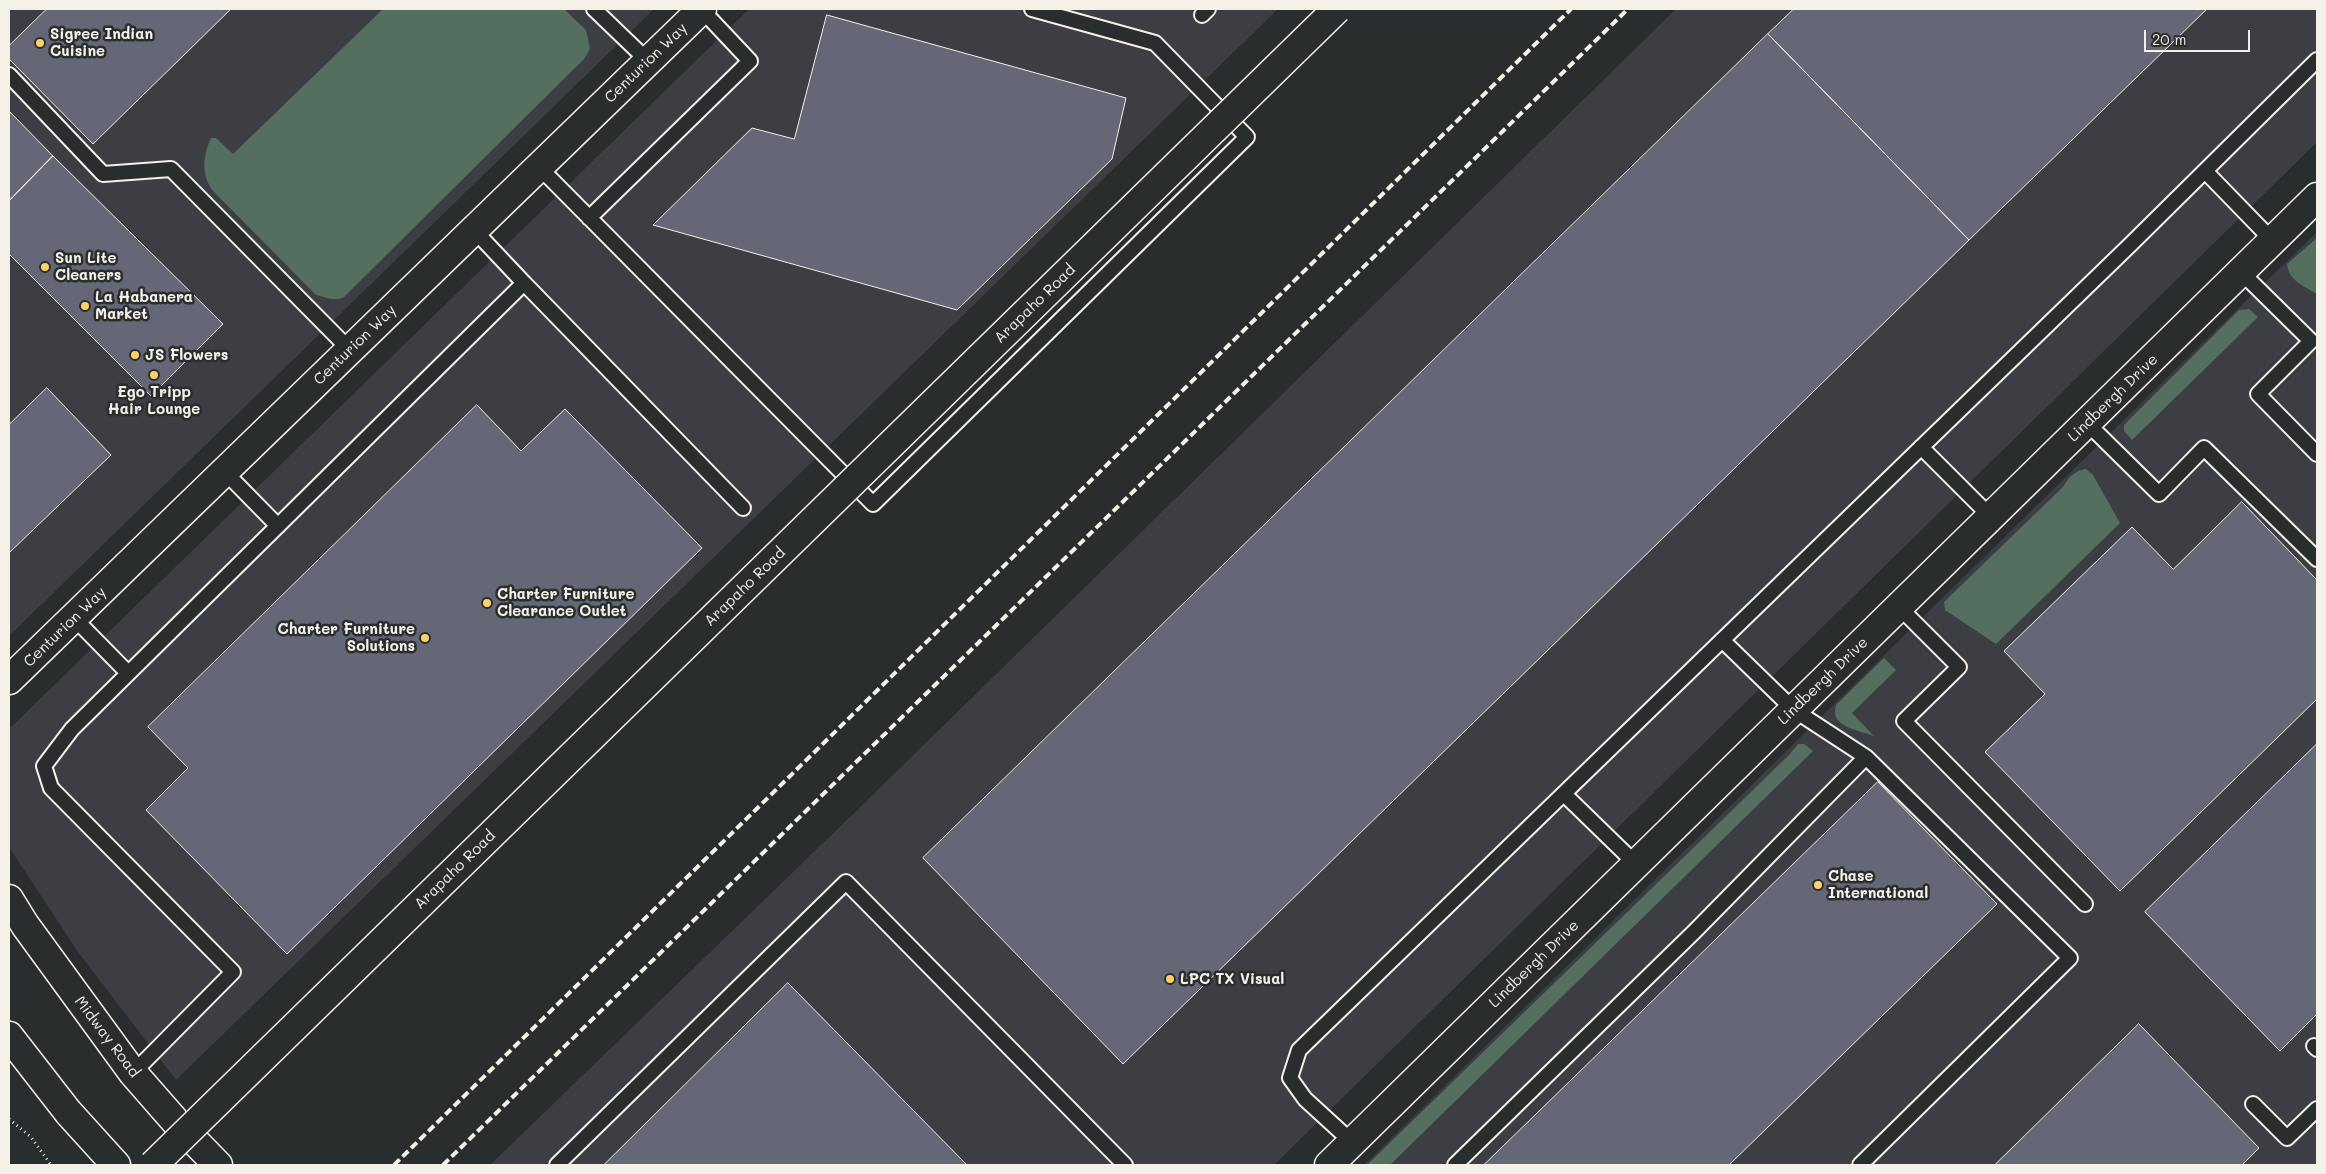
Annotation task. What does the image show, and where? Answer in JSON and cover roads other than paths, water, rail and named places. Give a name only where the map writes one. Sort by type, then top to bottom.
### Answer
[{"type":"street","name":"Centurion Way","points":[[9,680],[702,9]]},
{"type":"street","name":"Arapaho Road","points":[[153,1165],[1337,9]]},
{"type":"street","name":"Lindbergh Drive","points":[[1329,1165],[2317,197]]},
{"type":"street","name":"Midway Road","points":[[9,899],[25,925],[133,1073],[174,1121],[218,1165]]},
{"type":"street","points":[[9,1036],[68,1112],[116,1165]]},
{"type":"lane","points":[[594,9],[648,61]]},
{"type":"lane","points":[[589,218],[750,61],[702,9]]},
{"type":"lane","points":[[538,167],[873,504],[1247,137],[1155,43],[1032,9]]},
{"type":"lane","points":[[1352,1142],[1305,1099],[1290,1078],[1299,1050],[2317,60]]},
{"type":"lane","points":[[9,75],[103,174],[171,169],[350,350]]},
{"type":"lane","points":[[2205,170],[2272,240]]},
{"type":"lane","points":[[474,230],[743,508]]},
{"type":"lane","points":[[2241,272],[2311,341],[2258,394],[2317,454]]},
{"type":"lane","points":[[133,1073],[233,972],[51,788],[44,766],[72,729],[524,283]]},
{"type":"lane","points":[[2087,423],[2159,494],[2204,448],[2317,559]]},
{"type":"lane","points":[[1921,447],[1991,517]]},
{"type":"lane","points":[[225,472],[278,526]]},
{"type":"lane","points":[[1899,607],[1959,666],[1904,721],[2085,904]]},
{"type":"lane","points":[[74,618],[128,673]]},
{"type":"lane","points":[[1722,640],[1794,710],[1866,757],[2070,958],[1860,1165]]},
{"type":"lane","points":[[1455,1165],[1694,932],[1866,757]]},
{"type":"lane","points":[[1564,794],[1636,864]]},
{"type":"lane","points":[[557,1165],[846,882],[1125,1165]]},
{"type":"lane","points":[[2253,1104],[2287,1138],[2317,1109]]},
{"type":"railway","points":[[394,1165],[1571,9]]},
{"type":"railway","points":[[443,1165],[1628,9]]},
{"type":"place","name":"Sigree Indian Cuisine","points":[[40,43]]},
{"type":"place","name":"Sun Lite Cleaners","points":[[45,267]]},
{"type":"place","name":"La Habanera Market","points":[[85,306]]},
{"type":"place","name":"JS Flowers","points":[[135,355]]},
{"type":"place","name":"Ego Tripp Hair Lounge","points":[[154,375]]},
{"type":"place","name":"Charter Furniture Clearance Outlet","points":[[487,603]]},
{"type":"place","name":"Charter Furniture Solutions","points":[[425,638]]},
{"type":"place","name":"Chase International","points":[[1818,885]]},
{"type":"place","name":"LPC TX Visual","points":[[1170,979]]}]
